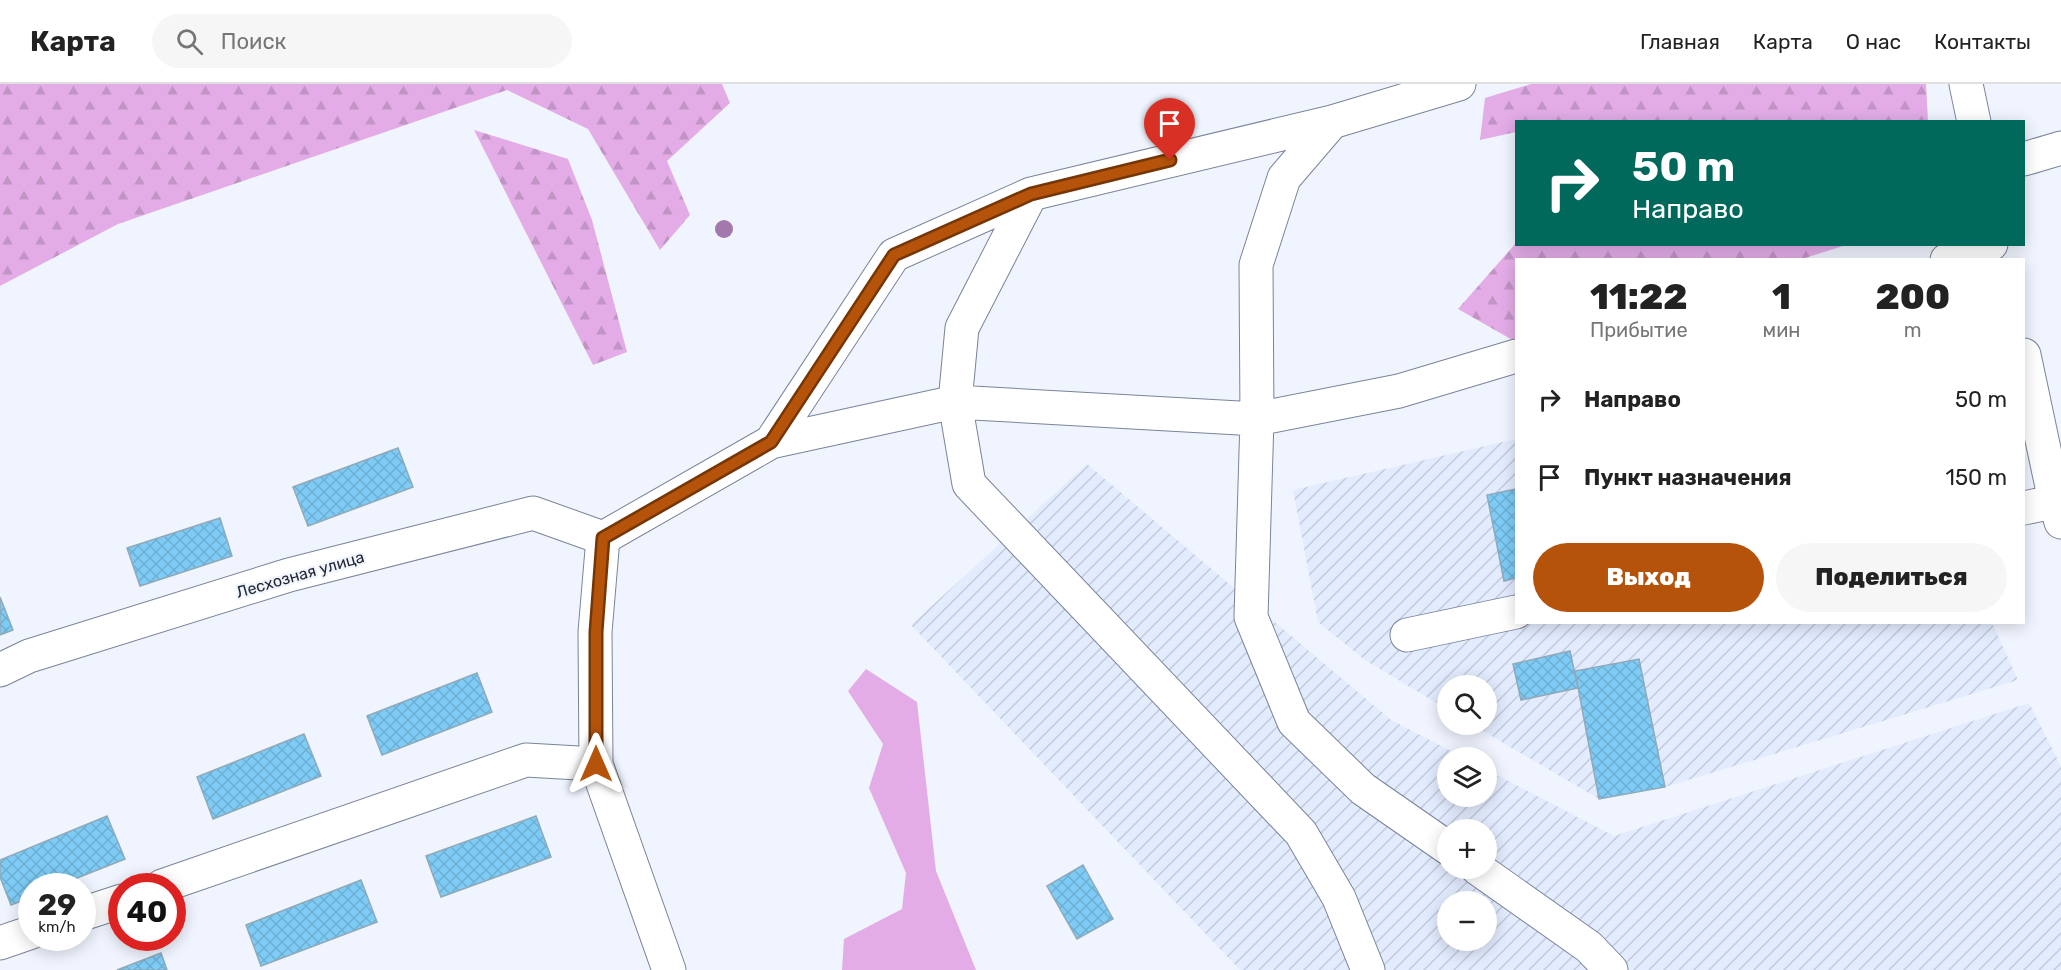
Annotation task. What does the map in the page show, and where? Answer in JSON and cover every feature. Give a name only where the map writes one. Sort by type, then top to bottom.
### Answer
[{"type":"street","points":[[771,442],[894,255],[1031,194],[1332,122],[1459,84]]},
{"type":"street","points":[[1965,84],[1974,120]]},
{"type":"street","points":[[1332,122],[1284,178],[1256,264],[1257,419],[1251,617],[1294,722],[1363,789],[1437,840]]},
{"type":"street","points":[[2025,159],[2061,148]]},
{"type":"street","points":[[1031,194],[962,328],[955,402],[969,484],[1301,832],[1339,897],[1368,970]]},
{"type":"street","points":[[1952,258],[1985,246]]},
{"type":"street","points":[[669,970],[596,764],[596,632],[603,538],[771,442],[955,402],[1257,419],[1399,391],[1515,356]]},
{"type":"street","points":[[2025,361],[2050,508]]},
{"type":"street","name":"Лесхозная улица","points":[[0,670],[29,656],[288,575],[533,513],[603,538]]},
{"type":"street","points":[[1407,635],[1515,612]]},
{"type":"street","points":[[186,878],[526,760],[596,764]]},
{"type":"street","points":[[1493,879],[1589,946],[1611,970]]},
{"type":"street","points":[[0,943],[18,937]]},
{"type":"shaded area","points":[[1515,439],[1515,624],[1992,624],[2018,680],[1665,787],[1599,799],[1490,735],[1497,735],[1497,675],[1437,675],[1437,703],[1365,660],[1318,622],[1293,490]]},
{"type":"shaded area","points":[[1087,464],[1391,720],[1444,747],[1437,747],[1437,807],[1497,807],[1497,775],[1614,836],[2029,703],[2061,766],[2061,970],[1240,970],[911,625]]},
{"type":"green space","points":[[0,84],[722,84],[730,103],[667,161],[690,215],[660,250],[588,129],[507,90],[118,224],[0,286]]},
{"type":"green space","points":[[1531,84],[1926,84],[1928,120],[1515,120],[1515,132],[1480,140],[1485,98]]},
{"type":"green space","points":[[474,130],[568,159],[592,220],[627,352],[593,365]]},
{"type":"green space","points":[[1515,244],[1515,246],[1843,246],[1805,258],[1515,258],[1515,341],[1458,309]]},
{"type":"green space","points":[[866,669],[917,702],[936,871],[976,970],[842,970],[844,939],[902,909],[906,873],[869,788],[883,744],[848,691]]},
{"type":"building","points":[[398,448],[413,487],[308,526],[293,487]]},
{"type":"building","points":[[1515,489],[1515,578],[1504,581],[1487,495]]},
{"type":"building","points":[[220,518],[232,556],[140,586],[127,548]]},
{"type":"building","points":[[0,597],[13,630],[0,635]]},
{"type":"building","points":[[1570,651],[1578,688],[1521,700],[1513,664]]},
{"type":"building","points":[[1639,659],[1665,787],[1599,799],[1575,671]]},
{"type":"building","points":[[477,673],[492,712],[382,755],[367,716]]},
{"type":"building","points":[[304,734],[321,776],[213,819],[197,777]]},
{"type":"building","points":[[107,816],[125,859],[90,873],[18,873],[18,902],[11,905],[0,877],[0,860]]},
{"type":"building","points":[[536,816],[551,857],[441,897],[426,856]]},
{"type":"building","points":[[1083,865],[1113,919],[1077,939],[1047,886]]},
{"type":"building","points":[[361,880],[377,922],[261,966],[246,925]]},
{"type":"building","points":[[161,953],[167,970],[117,970]]},
{"type":"route","points":[[596,764],[596,632],[603,538],[771,442],[894,255],[1031,194],[1170,160]]}]
